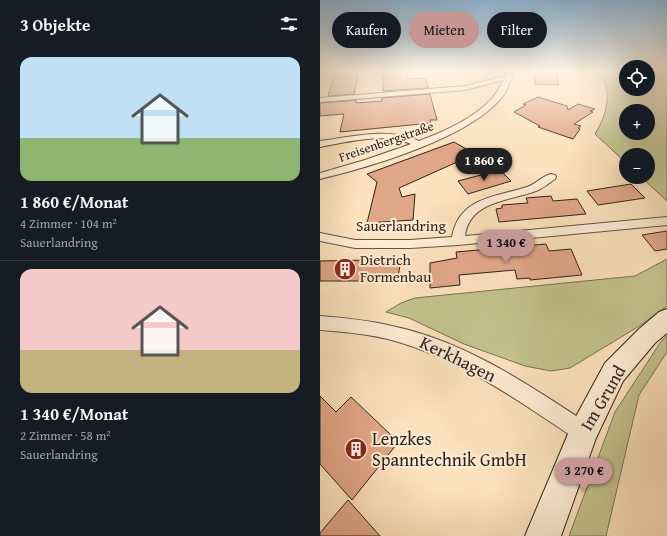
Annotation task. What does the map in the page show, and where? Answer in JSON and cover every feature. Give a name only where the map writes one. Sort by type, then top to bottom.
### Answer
[{"type":"main road","name":"Im Grund","points":[[543,536],[583,432],[614,372],[648,336],[667,319]]},
{"type":"street","name":"Freisenbergstraße","points":[[320,100],[368,96]]},
{"type":"street","name":"Freisenbergstraße","points":[[320,176],[420,145],[456,128],[477,115],[500,96]]},
{"type":"street","points":[[320,144],[386,136],[405,138],[420,145]]},
{"type":"street","name":"Sauerlandring","points":[[458,241],[458,231],[463,221],[476,207],[506,195],[532,189],[551,177]]},
{"type":"street","name":"Sauerlandring","points":[[320,237],[355,244],[458,241],[667,221]]},
{"type":"street","name":"Kerkhagen","points":[[320,323],[350,324],[379,329],[415,338],[438,346],[508,383],[583,432]]},
{"type":"shaded area","points":[[607,96],[667,96],[667,201],[649,184],[655,184],[655,148],[619,148],[619,156],[595,134],[603,118]]},
{"type":"shaded area","points":[[667,259],[667,306],[641,325],[570,368],[551,371],[525,366],[464,344],[409,318],[386,312],[401,303],[415,298],[635,276]]},
{"type":"shaded area","points":[[667,335],[667,352],[639,395],[606,536],[569,536],[615,412],[660,343]]},
{"type":"building","points":[[431,96],[437,120],[430,120],[431,123],[340,132],[344,114],[320,116],[320,103],[356,100],[356,103],[382,101],[382,98]]},
{"type":"building","points":[[538,97],[567,106],[568,110],[578,104],[595,109],[590,111],[593,112],[574,124],[581,126],[578,128],[580,129],[573,139],[538,127],[540,126],[514,112],[526,105],[523,104]]},
{"type":"building","points":[[454,142],[475,154],[399,188],[402,197],[415,194],[413,220],[367,223],[377,182],[367,174]]},
{"type":"building","points":[[500,170],[511,181],[468,194],[458,181]]},
{"type":"building","points":[[631,184],[645,198],[598,205],[587,191]]},
{"type":"building","points":[[551,196],[553,201],[577,199],[586,214],[499,222],[496,209],[502,208],[502,205],[528,203],[526,198]]},
{"type":"building","points":[[667,231],[667,249],[655,251],[642,235]]},
{"type":"building","points":[[546,244],[549,251],[571,249],[582,275],[530,280],[530,278],[517,279],[515,270],[459,275],[460,285],[430,288],[430,263],[457,258],[456,252]]},
{"type":"building","points":[[370,260],[369,262],[401,261],[397,281],[320,281],[320,261]]},
{"type":"building","name":"Lenzkes Spanntechnik GmbH","points":[[320,396],[336,412],[351,397],[391,435],[400,440],[352,500],[320,464]]},
{"type":"building","name":"Lenzkes Spanntechnik GmbH","points":[[348,500],[380,536],[320,536],[320,533]]},
{"type":"place","name":"Dietrich Formenbau","points":[[345,269]]},
{"type":"place","name":"Lenzkes Spanntechnik GmbH","points":[[356,449]]}]
